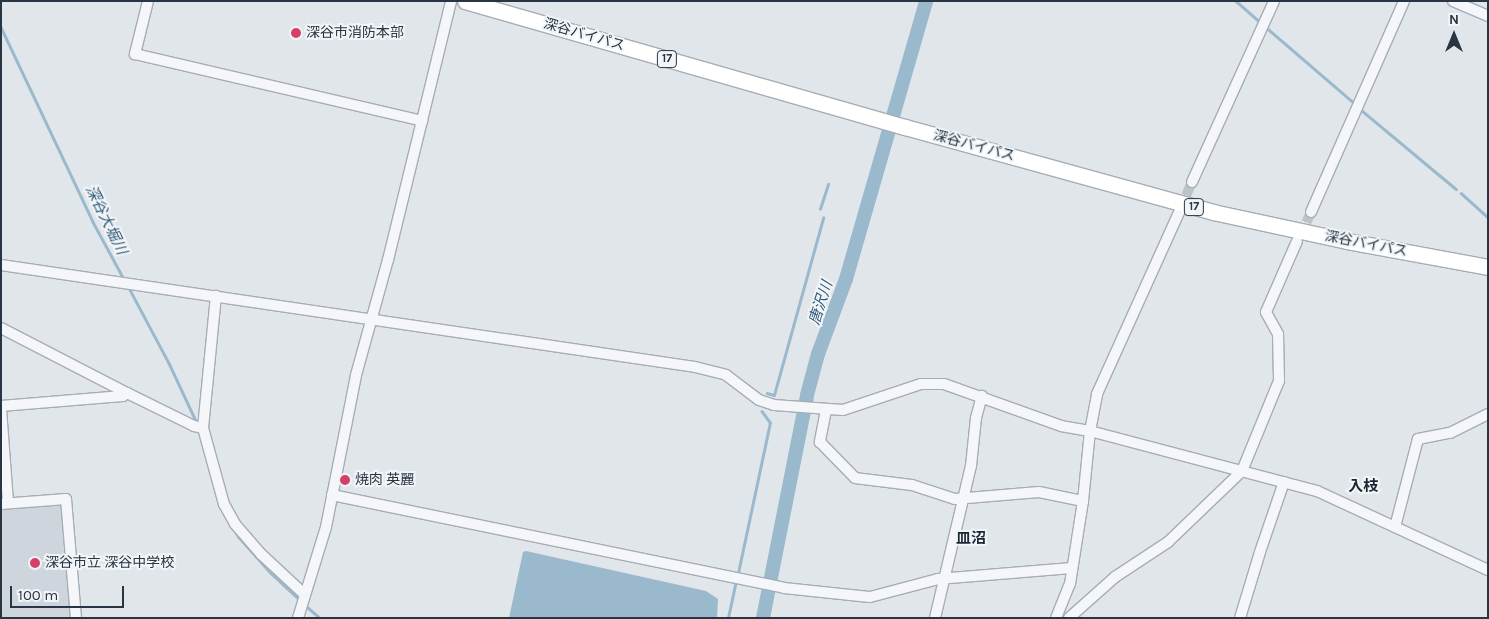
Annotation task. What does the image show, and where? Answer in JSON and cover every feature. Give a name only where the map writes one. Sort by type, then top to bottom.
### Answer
[{"type":"highway","name":"深谷バイパス","points":[[465,1],[905,127],[1213,212],[1346,241],[1488,268]]},
{"type":"street","points":[[148,1],[135,54],[422,121]]},
{"type":"street","points":[[298,618],[322,541],[370,320],[388,260],[451,1]]},
{"type":"street","points":[[1192,182],[1274,1]]},
{"type":"street","points":[[1311,212],[1404,1]]},
{"type":"street","points":[[1453,1],[1488,16]]},
{"type":"street","points":[[1056,618],[1070,584],[1083,501],[1090,431],[1097,394],[1180,210]]},
{"type":"street","points":[[1069,618],[1115,576],[1168,542],[1242,471],[1279,381],[1278,334],[1266,312],[1297,241]]},
{"type":"street","points":[[1,265],[714,370],[726,375],[759,400],[787,406],[824,410],[851,408],[930,383],[950,385],[1061,426],[1090,431],[1317,491],[1488,570]]},
{"type":"street","points":[[216,296],[203,428],[224,504],[231,518],[260,554],[304,594]]},
{"type":"street","points":[[1,328],[127,393],[194,426],[203,428]]},
{"type":"street","points":[[76,618],[66,499],[5,504],[1,408],[123,396],[127,393]]},
{"type":"street","points":[[935,618],[972,460],[976,418],[982,396]]},
{"type":"street","points":[[824,410],[820,442],[855,478],[912,485],[962,499],[1039,492],[1083,501]]},
{"type":"street","points":[[1395,527],[1418,439],[1450,433],[1488,414]]},
{"type":"street","points":[[1240,618],[1284,482]]},
{"type":"street","points":[[332,494],[784,588],[870,597],[943,578],[1072,568]]},
{"type":"shaded area","name":"深谷市立 深谷中学校","points":[[63,503],[74,618],[1,618],[1,508]]},
{"type":"water","points":[[526,551],[706,591],[718,599],[717,618],[509,618],[523,552]]},
{"type":"waterway","name":"唐沢川","points":[[763,618],[807,395],[818,354],[846,279],[926,1]]},
{"type":"waterway","points":[[1236,1],[1260,22]]},
{"type":"waterway","name":"深谷大堀川","points":[[1,27],[93,222],[124,279]]},
{"type":"waterway","points":[[1268,29],[1354,103]]},
{"type":"waterway","points":[[1360,109],[1456,189]]},
{"type":"waterway","points":[[820,209],[828,184]]},
{"type":"waterway","points":[[1461,193],[1488,217]]},
{"type":"waterway","points":[[767,393],[774,395],[823,218]]},
{"type":"waterway","name":"深谷大堀川","points":[[128,286],[169,363],[196,421]]},
{"type":"waterway","points":[[738,573],[770,423],[762,412]]},
{"type":"waterway","name":"深谷大堀川","points":[[219,504],[239,537],[271,573],[298,598]]},
{"type":"waterway","points":[[728,618],[735,584]]},
{"type":"waterway","name":"深谷大堀川","points":[[305,605],[320,618]]},
{"type":"tunnel","points":[[1180,209],[1192,182]]},
{"type":"tunnel","points":[[1300,236],[1311,212]]},
{"type":"place","name":"深谷市消防本部","points":[[296,33]]},
{"type":"place","name":"焼肉 英麗","points":[[345,480]]},
{"type":"place","name":"深谷市立 深谷中学校","points":[[35,563]]},
{"type":"district","name":"入枝","points":[[1363,487]]},
{"type":"district","name":"皿沼","points":[[971,539]]}]
